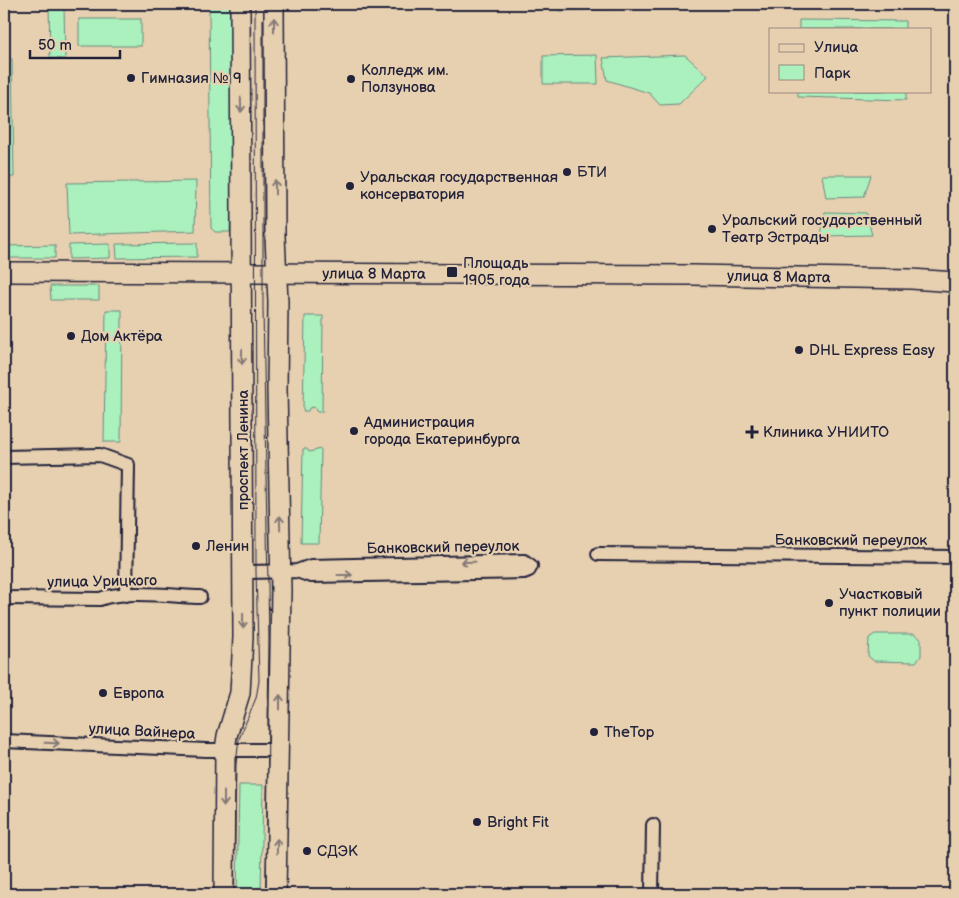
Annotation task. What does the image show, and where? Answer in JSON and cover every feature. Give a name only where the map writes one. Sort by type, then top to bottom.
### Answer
[{"type":"main road","name":"проспект Ленина","points":[[224,894],[225,750],[227,736],[240,693],[244,572],[240,4]]},
{"type":"main road","points":[[274,4],[277,389],[289,571],[280,750],[276,894]]},
{"type":"main road","name":"улица 8 Марта","points":[[4,272],[762,276],[955,282]]},
{"type":"street","points":[[4,457],[100,455],[128,465],[126,595]]},
{"type":"street","name":"Банковский переулок","points":[[598,554],[955,557]]},
{"type":"street","name":"Банковский переулок","points":[[244,572],[289,571],[311,566],[524,561],[531,566],[524,572],[311,576],[289,571]]},
{"type":"street","name":"улица Урицкого","points":[[4,598],[100,599],[109,595],[200,597]]},
{"type":"street","name":"улица Вайнера","points":[[4,741],[225,750],[280,750]]},
{"type":"street","points":[[652,894],[653,825]]},
{"type":"green space","points":[[49,4],[64,4],[65,59],[50,58]]},
{"type":"green space","points":[[209,4],[229,4],[231,10],[233,111],[230,232],[215,232],[211,228]]},
{"type":"green space","points":[[559,4],[652,4],[651,7],[559,11]]},
{"type":"green space","points":[[79,19],[141,19],[141,46],[79,46]]},
{"type":"green space","points":[[799,20],[905,21],[905,28],[799,28]]},
{"type":"green space","points":[[597,55],[598,84],[543,84],[543,56]]},
{"type":"green space","points":[[685,55],[708,76],[679,104],[660,105],[649,93],[607,80],[603,58]]},
{"type":"green space","points":[[4,59],[12,59],[14,177],[4,177]]},
{"type":"green space","points":[[798,92],[906,92],[906,100],[798,97]]},
{"type":"green space","points":[[822,175],[871,175],[864,197],[826,198]]},
{"type":"green space","points":[[196,181],[195,231],[69,235],[67,183]]},
{"type":"green space","points":[[825,212],[866,213],[872,235],[821,236]]},
{"type":"green space","points":[[197,243],[197,257],[117,258],[116,244]]},
{"type":"green space","points":[[110,244],[110,258],[69,259],[69,245]]},
{"type":"green space","points":[[55,245],[55,258],[4,258],[4,246]]},
{"type":"green space","points":[[50,286],[99,286],[99,300],[51,300]]},
{"type":"green space","points":[[106,310],[122,310],[121,442],[104,442]]},
{"type":"green space","points":[[305,316],[323,316],[322,412],[317,412],[314,407],[309,408],[308,411],[303,411]]},
{"type":"green space","points":[[303,449],[307,449],[309,452],[321,449],[319,543],[301,543]]},
{"type":"green space","points":[[875,634],[914,634],[921,639],[921,656],[916,662],[874,661],[868,656],[869,638]]},
{"type":"green space","points":[[239,785],[263,785],[261,894],[237,894]]},
{"type":"tram line","points":[[234,894],[236,764],[239,739],[256,698],[259,681],[256,572],[255,4]]},
{"type":"tram line","points":[[263,19],[263,308],[269,640],[266,894]]},
{"type":"place","name":"Гимназия № 9","points":[[131,78]]},
{"type":"place","name":"Колледж им. Ползунова","points":[[351,79]]},
{"type":"place","name":"БТИ","points":[[567,172]]},
{"type":"place","name":"Уральская государственная консерватория","points":[[350,186]]},
{"type":"place","name":"Уральский государственный Театр Эстрады","points":[[712,229]]},
{"type":"place","name":"Площадь 1905 года","points":[[452,272]]},
{"type":"place","name":"Дом Актёра","points":[[71,336]]},
{"type":"place","name":"DHL Express Easy","points":[[799,350]]},
{"type":"place","name":"Администрация города Екатеринбурга","points":[[354,431]]},
{"type":"place","name":"Клиника УНИИТО","points":[[752,432]]},
{"type":"place","name":"Ленин","points":[[196,546]]},
{"type":"place","name":"Участковый пункт полиции","points":[[829,603]]},
{"type":"place","name":"Европа","points":[[103,693]]},
{"type":"place","name":"TheTop","points":[[594,732]]},
{"type":"place","name":"Bright Fit","points":[[477,822]]},
{"type":"place","name":"СДЭК","points":[[307,851]]}]
